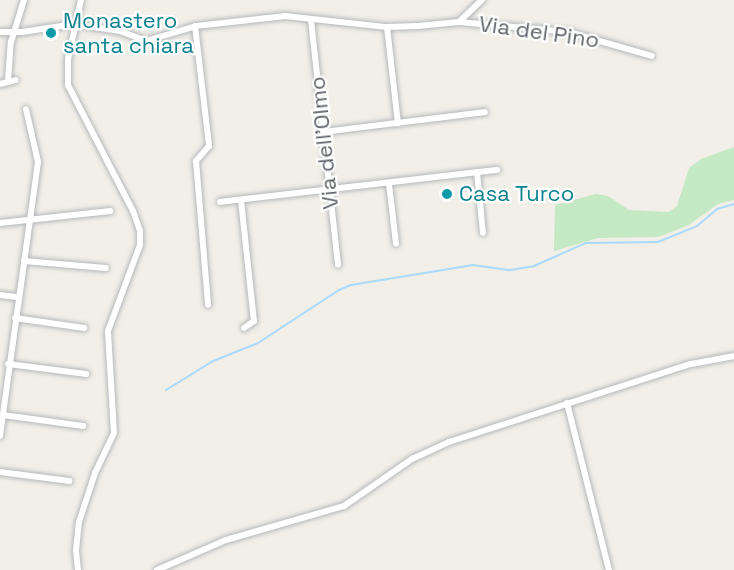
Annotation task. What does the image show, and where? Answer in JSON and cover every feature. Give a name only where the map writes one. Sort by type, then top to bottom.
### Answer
[{"type":"street","points":[[0,84],[12,81],[13,32],[24,0]]},
{"type":"street","points":[[78,570],[76,550],[79,522],[95,472],[114,433],[108,331],[140,245],[140,231],[133,211],[69,85],[68,59],[81,0]]},
{"type":"street","points":[[459,22],[482,0]]},
{"type":"street","name":"Via del Pino","points":[[0,32],[74,24],[120,31],[146,40],[195,26],[266,16],[387,27],[459,22],[568,32],[652,56]]},
{"type":"street","name":"Via dell'Olmo","points":[[311,20],[338,265]]},
{"type":"street","points":[[195,26],[209,146],[196,161],[208,304]]},
{"type":"street","points":[[387,27],[398,123]]},
{"type":"street","points":[[0,436],[17,297],[38,162],[26,109]]},
{"type":"street","points":[[323,132],[486,112]]},
{"type":"street","points":[[220,202],[497,170]]},
{"type":"street","points":[[477,172],[483,233]]},
{"type":"street","points":[[389,183],[396,244]]},
{"type":"street","points":[[241,200],[254,321],[244,328]]},
{"type":"street","points":[[0,223],[110,211]]},
{"type":"street","points":[[24,261],[106,268]]},
{"type":"street","points":[[0,295],[17,297]]},
{"type":"street","points":[[15,318],[84,328]]},
{"type":"street","points":[[157,570],[226,540],[331,512],[344,506],[428,450],[691,364],[734,356]]},
{"type":"street","points":[[8,364],[86,374]]},
{"type":"street","points":[[567,403],[609,570]]},
{"type":"street","points":[[3,415],[83,426]]},
{"type":"street","points":[[0,472],[69,482]]},
{"type":"green space","points":[[734,147],[734,200],[718,204],[689,225],[658,237],[598,238],[554,251],[555,205],[596,194],[608,196],[629,210],[669,212],[677,206],[689,168],[701,159]]},
{"type":"waterway","points":[[166,390],[213,361],[258,343],[339,290],[351,285],[473,265],[510,270],[534,266],[586,243],[658,242],[697,226],[717,209],[734,204]]},
{"type":"place","name":"Monastero santa chiara","points":[[51,33]]},
{"type":"place","name":"Casa Turco","points":[[447,194]]}]
